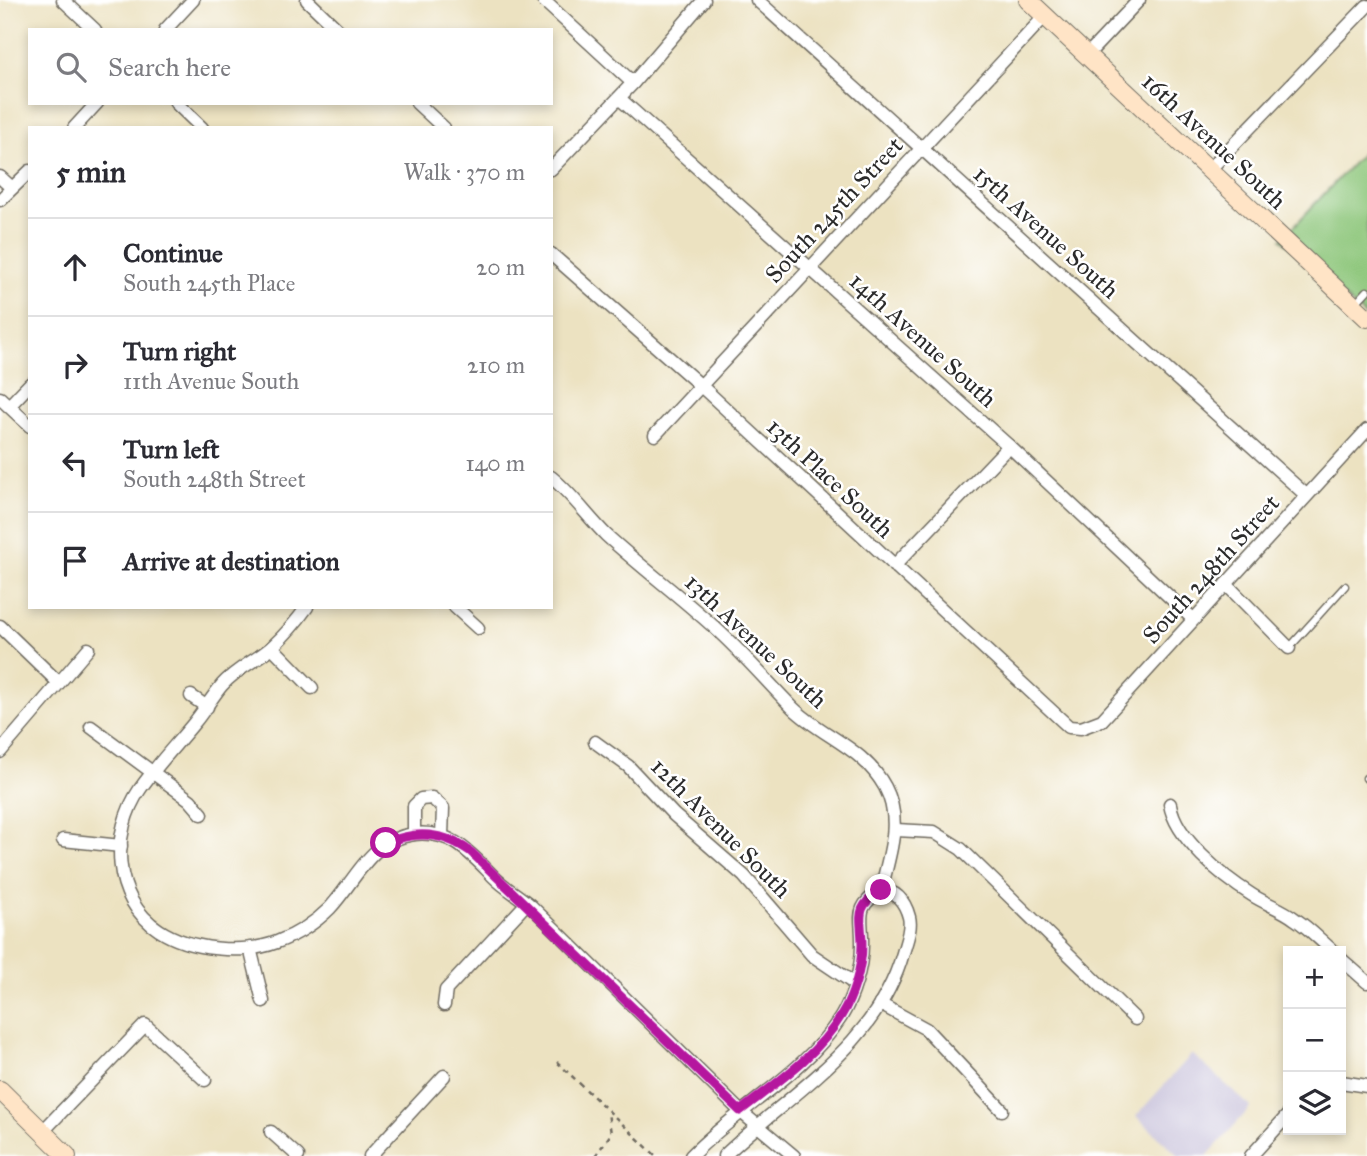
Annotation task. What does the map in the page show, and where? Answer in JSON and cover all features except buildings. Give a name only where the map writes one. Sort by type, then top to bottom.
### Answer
[{"type":"main road","name":"16th Avenue South","points":[[1028,0],[1360,312]]},
{"type":"main road","points":[[0,1091],[67,1156]]},
{"type":"street","points":[[63,0],[93,28]]},
{"type":"street","points":[[167,28],[193,0]]},
{"type":"street","points":[[307,0],[336,28]]},
{"type":"street","points":[[543,0],[633,83]]},
{"type":"street","points":[[553,167],[633,83],[704,0]]},
{"type":"street","name":"15th Avenue South","points":[[757,0],[1306,495]]},
{"type":"street","points":[[1087,55],[1139,0]]},
{"type":"street","points":[[1209,170],[1367,6]]},
{"type":"street","name":"South 245th Street","points":[[655,435],[1045,16]]},
{"type":"street","name":"14th Avenue South","points":[[619,98],[1009,446],[1193,620]]},
{"type":"street","points":[[76,126],[95,105]]},
{"type":"street","points":[[178,105],[200,126]]},
{"type":"street","points":[[419,105],[442,126]]},
{"type":"street","points":[[0,200],[28,173]]},
{"type":"street","points":[[0,177],[12,188]]},
{"type":"street","name":"13th Place South","points":[[553,256],[700,385],[1064,724],[1080,729]]},
{"type":"street","points":[[28,385],[4,402],[28,424]]},
{"type":"street","name":"South 248th Street","points":[[1080,729],[1102,720],[1367,430]]},
{"type":"street","points":[[894,566],[1009,446]]},
{"type":"street","name":"13th Avenue South","points":[[553,479],[608,537],[716,629],[793,708],[865,761],[885,786],[893,804],[896,830]]},
{"type":"street","points":[[1226,584],[1289,648]]},
{"type":"street","points":[[305,609],[272,647],[243,664],[221,686],[152,774],[131,807],[121,846],[121,880],[130,900],[159,931],[191,944],[256,947],[292,935],[317,920],[331,907],[374,850],[395,839],[414,834],[437,835],[471,852],[495,877],[527,903],[740,1111],[794,1156]]},
{"type":"street","points":[[457,609],[478,628]]},
{"type":"street","points":[[0,626],[58,682]]},
{"type":"street","points":[[272,647],[312,688]]},
{"type":"street","points":[[0,752],[88,649]]},
{"type":"street","points":[[191,696],[207,707]]},
{"type":"street","points":[[91,727],[190,800],[202,814]]},
{"type":"street","name":"12th Avenue South","points":[[596,742],[628,766],[674,815],[744,876],[812,955],[855,984]]},
{"type":"street","points":[[414,834],[414,806],[427,797],[437,800],[443,808],[437,835]]},
{"type":"street","points":[[1170,804],[1172,818],[1182,834],[1222,871],[1250,894],[1296,920],[1326,946]]},
{"type":"street","points":[[881,890],[896,830],[934,832],[961,849],[1135,1020]]},
{"type":"street","points":[[63,840],[121,846]]},
{"type":"street","points":[[691,1156],[817,1047],[841,1016],[855,984],[862,945],[860,910],[868,899],[881,890],[892,891],[905,904],[911,921],[900,965],[889,993],[862,1030],[810,1084],[724,1156]]},
{"type":"street","points":[[444,1004],[446,990],[527,903]]},
{"type":"street","points":[[256,947],[263,1001]]},
{"type":"street","points":[[1346,963],[1367,982]]},
{"type":"street","points":[[880,1004],[926,1030],[1002,1110]]},
{"type":"street","points":[[43,1131],[145,1025],[205,1080]]},
{"type":"street","points":[[370,1156],[444,1076]]},
{"type":"street","points":[[1346,1083],[1367,1086]]},
{"type":"street","points":[[1251,1156],[1283,1121]]},
{"type":"street","points":[[271,1132],[298,1156]]},
{"type":"lane","points":[[1360,312],[1367,291]]},
{"type":"lane","points":[[1289,648],[1345,586]]},
{"type":"path","points":[[557,1062],[656,1156]]},
{"type":"path","points":[[595,1156],[611,1134],[607,1111]]},
{"type":"shaded area","points":[[1192,1054],[1251,1107],[1207,1156],[1179,1156],[1136,1116]]},
{"type":"green space","points":[[1367,148],[1367,318],[1282,239]]},
{"type":"route","points":[[386,843],[417,834],[442,836],[458,842],[481,861],[504,886],[531,906],[740,1111],[817,1047],[841,1016],[855,984],[862,945],[860,910],[868,899],[881,890]]}]
